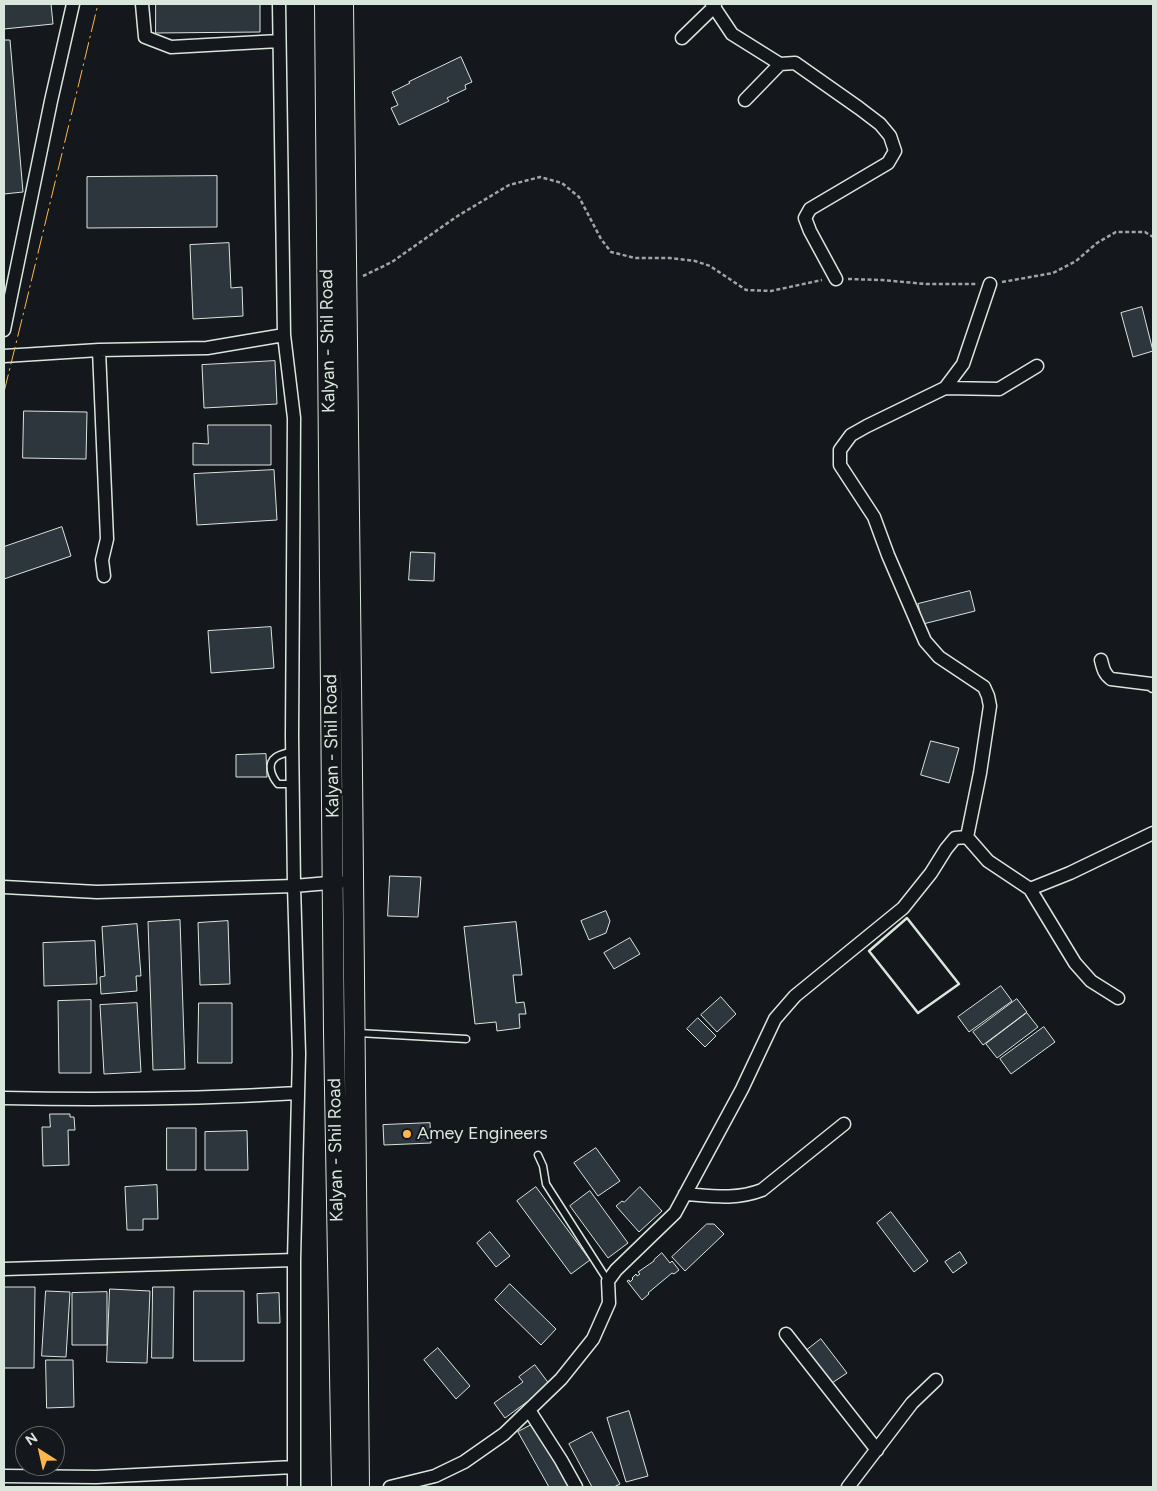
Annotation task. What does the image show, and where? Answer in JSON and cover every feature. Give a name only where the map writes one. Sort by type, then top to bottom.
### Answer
[{"type":"main road","name":"Kalyan - Shil Road","points":[[325,4],[345,1032],[359,1487]]},
{"type":"main road","name":"Kalyan - Shil Road","points":[[343,4],[346,284],[343,882]]},
{"type":"main road","name":"Kalyan - Shil Road","points":[[342,1487],[345,1032]]},
{"type":"street","points":[[4,330],[73,4]]},
{"type":"street","points":[[142,4],[145,37],[171,47],[279,41]]},
{"type":"street","points":[[278,4],[284,335],[294,418],[292,751],[299,1054],[294,1260],[294,1487]]},
{"type":"street","points":[[682,38],[714,5],[732,34],[780,64],[795,63],[880,124],[890,136],[895,151],[888,163],[810,209],[805,218],[836,280]]},
{"type":"street","points":[[744,100],[780,64]]},
{"type":"street","points":[[945,388],[963,364],[990,284]]},
{"type":"street","points":[[4,356],[99,350],[207,348],[284,335]]},
{"type":"street","points":[[99,350],[107,540],[102,560],[104,576]]},
{"type":"street","points":[[967,837],[980,773],[990,706],[988,696],[984,686],[939,657],[925,641],[888,555],[874,517],[840,465],[840,450],[851,436],[867,426],[945,388],[999,389],[1037,366]]},
{"type":"street","points":[[1102,660],[1104,670],[1111,678],[1153,686]]},
{"type":"street","points":[[1030,889],[1079,869],[1153,833]]},
{"type":"street","points":[[967,837],[988,861],[1030,889],[1075,963],[1091,981],[1118,998]]},
{"type":"street","points":[[390,1487],[435,1476],[464,1462],[504,1434],[561,1380],[593,1339],[609,1303],[608,1281],[616,1270],[675,1213],[742,1089],[775,1020],[796,996],[903,908],[931,873],[955,838],[967,837]]},
{"type":"street","points":[[4,887],[97,892],[294,886],[343,882]]},
{"type":"street","points":[[4,1098],[76,1100],[225,1098],[298,1093]]},
{"type":"street","points":[[685,1194],[736,1197],[750,1195],[762,1190],[844,1124]]},
{"type":"street","points":[[4,1269],[294,1260]]},
{"type":"street","points":[[786,1334],[877,1450]]},
{"type":"street","points":[[848,1487],[912,1403],[936,1380]]},
{"type":"street","points":[[529,1410],[576,1487]]},
{"type":"street","points":[[4,1476],[96,1482],[294,1466]]},
{"type":"lane","points":[[292,751],[276,757],[272,762],[271,770],[273,778],[278,784],[293,784]]},
{"type":"lane","points":[[345,1032],[466,1039]]},
{"type":"lane","points":[[538,1155],[543,1166],[546,1184],[608,1281]]},
{"type":"path","points":[[346,284],[392,262],[456,216],[509,185],[540,177],[562,183],[579,197],[601,239],[611,252],[635,258],[670,258],[695,261],[710,266],[746,290],[771,291],[823,280],[882,280],[926,284],[990,284],[1054,273],[1076,261],[1097,243],[1116,232],[1145,232],[1153,238]]},
{"type":"building","points":[[4,4],[51,4],[53,24],[4,29]]},
{"type":"building","points":[[156,4],[260,4],[260,32],[156,33]]},
{"type":"building","points":[[4,40],[10,40],[23,192],[4,194]]},
{"type":"building","points":[[461,57],[472,82],[465,85],[466,89],[447,98],[449,101],[399,125],[391,108],[398,105],[392,92]]},
{"type":"building","points":[[217,176],[217,227],[87,228],[87,177]]},
{"type":"building","points":[[229,243],[231,288],[242,287],[243,316],[193,319],[190,245]]},
{"type":"building","points":[[1142,307],[1153,351],[1133,357],[1121,313]]},
{"type":"building","points":[[275,361],[277,404],[204,408],[202,365]]},
{"type":"building","points":[[24,411],[87,412],[86,459],[23,458]]},
{"type":"building","points":[[208,425],[271,425],[271,465],[193,465],[193,443],[208,444]]},
{"type":"building","points":[[274,470],[277,520],[197,525],[194,474]]},
{"type":"building","points":[[62,527],[71,556],[4,579],[4,547]]},
{"type":"building","points":[[411,552],[435,553],[434,581],[409,580]]},
{"type":"building","points":[[970,591],[975,611],[923,624],[918,604]]},
{"type":"building","points":[[271,627],[274,668],[211,673],[208,631]]},
{"type":"building","points":[[931,741],[959,748],[949,783],[921,775]]},
{"type":"building","points":[[266,754],[267,777],[236,777],[236,755]]},
{"type":"building","points":[[390,876],[421,877],[418,917],[388,916]]},
{"type":"building","points":[[606,911],[610,921],[606,933],[589,940],[581,921]]},
{"type":"building","points":[[180,920],[185,1069],[153,1070],[148,922]]},
{"type":"building","points":[[228,921],[230,984],[200,985],[198,923]]},
{"type":"building","points":[[516,922],[522,975],[513,975],[516,1003],[524,1002],[526,1014],[519,1014],[520,1028],[497,1031],[496,1022],[475,1024],[464,927]]},
{"type":"building","points":[[137,924],[141,976],[136,976],[137,991],[101,994],[100,977],[105,976],[102,927]]},
{"type":"building","points":[[630,938],[640,954],[614,969],[604,953]]},
{"type":"building","points":[[95,941],[97,984],[44,986],[43,943]]},
{"type":"building","points":[[1001,986],[1012,1001],[969,1032],[958,1017]]},
{"type":"building","points":[[721,997],[736,1014],[717,1032],[701,1015]]},
{"type":"building","points":[[1017,999],[1027,1012],[983,1045],[973,1032]]},
{"type":"building","points":[[91,1000],[91,1073],[59,1073],[58,1001]]},
{"type":"building","points":[[137,1003],[141,1072],[104,1074],[100,1005]]},
{"type":"building","points":[[199,1003],[232,1003],[232,1063],[198,1063]]},
{"type":"building","points":[[1027,1013],[1038,1027],[997,1058],[986,1044]]},
{"type":"building","points":[[698,1018],[716,1036],[705,1047],[687,1029]]},
{"type":"building","points":[[1044,1027],[1055,1042],[1011,1074],[1000,1059]]},
{"type":"building","points":[[50,1114],[70,1114],[70,1117],[74,1117],[75,1130],[68,1130],[69,1165],[43,1166],[42,1127],[50,1127]]},
{"type":"building","name":"Amey Engineers","points":[[430,1123],[431,1143],[384,1145],[383,1125]]},
{"type":"building","points":[[167,1128],[196,1128],[196,1170],[167,1170]]},
{"type":"building","points":[[247,1131],[248,1170],[205,1170],[205,1132]]},
{"type":"building","points":[[596,1148],[620,1181],[598,1196],[574,1163]]},
{"type":"building","points":[[157,1185],[158,1219],[143,1219],[143,1230],[127,1230],[125,1187]]},
{"type":"building","points":[[536,1187],[590,1260],[571,1274],[517,1201]]},
{"type":"building","points":[[640,1187],[662,1211],[639,1232],[616,1206],[622,1201],[624,1202]]},
{"type":"building","points":[[590,1191],[628,1243],[608,1258],[570,1206]]},
{"type":"building","points":[[891,1212],[928,1261],[914,1272],[877,1223]]},
{"type":"building","points":[[707,1224],[714,1224],[724,1234],[685,1271],[672,1257]]},
{"type":"building","points":[[490,1232],[510,1256],[496,1267],[477,1243]]},
{"type":"building","points":[[960,1252],[967,1263],[953,1273],[945,1262]]},
{"type":"building","points":[[662,1253],[679,1270],[674,1274],[672,1273],[642,1300],[627,1281],[629,1280],[630,1282],[636,1274],[637,1276],[640,1274],[638,1272]]},
{"type":"building","points":[[510,1284],[556,1329],[541,1345],[495,1300]]},
{"type":"building","points":[[4,1287],[35,1287],[34,1368],[4,1368]]},
{"type":"building","points":[[153,1287],[174,1287],[173,1358],[152,1358]]},
{"type":"building","points":[[110,1289],[150,1291],[147,1363],[107,1362]]},
{"type":"building","points":[[46,1291],[70,1292],[66,1357],[42,1356]]},
{"type":"building","points":[[194,1291],[244,1291],[244,1361],[194,1361]]},
{"type":"building","points":[[107,1292],[107,1345],[72,1345],[72,1293]]},
{"type":"building","points":[[279,1293],[280,1323],[258,1323],[257,1294]]},
{"type":"building","points":[[821,1339],[847,1373],[832,1383],[807,1350]]},
{"type":"building","points":[[438,1348],[470,1386],[456,1399],[424,1360]]},
{"type":"building","points":[[46,1360],[73,1360],[74,1407],[47,1408]]},
{"type":"building","points":[[535,1365],[550,1385],[505,1418],[494,1403],[523,1382],[519,1377]]},
{"type":"building","points":[[629,1411],[648,1476],[626,1482],[607,1418]]},
{"type":"building","points":[[535,1423],[572,1487],[549,1487],[518,1432]]},
{"type":"building","points":[[592,1432],[620,1484],[614,1487],[592,1487],[569,1444]]},
{"type":"wall","points":[[907,918],[959,984],[918,1013],[869,951],[907,918]]},
{"type":"power","points":[[4,392],[98,4]]},
{"type":"place","name":"Amey Engineers","points":[[407,1134]]}]
